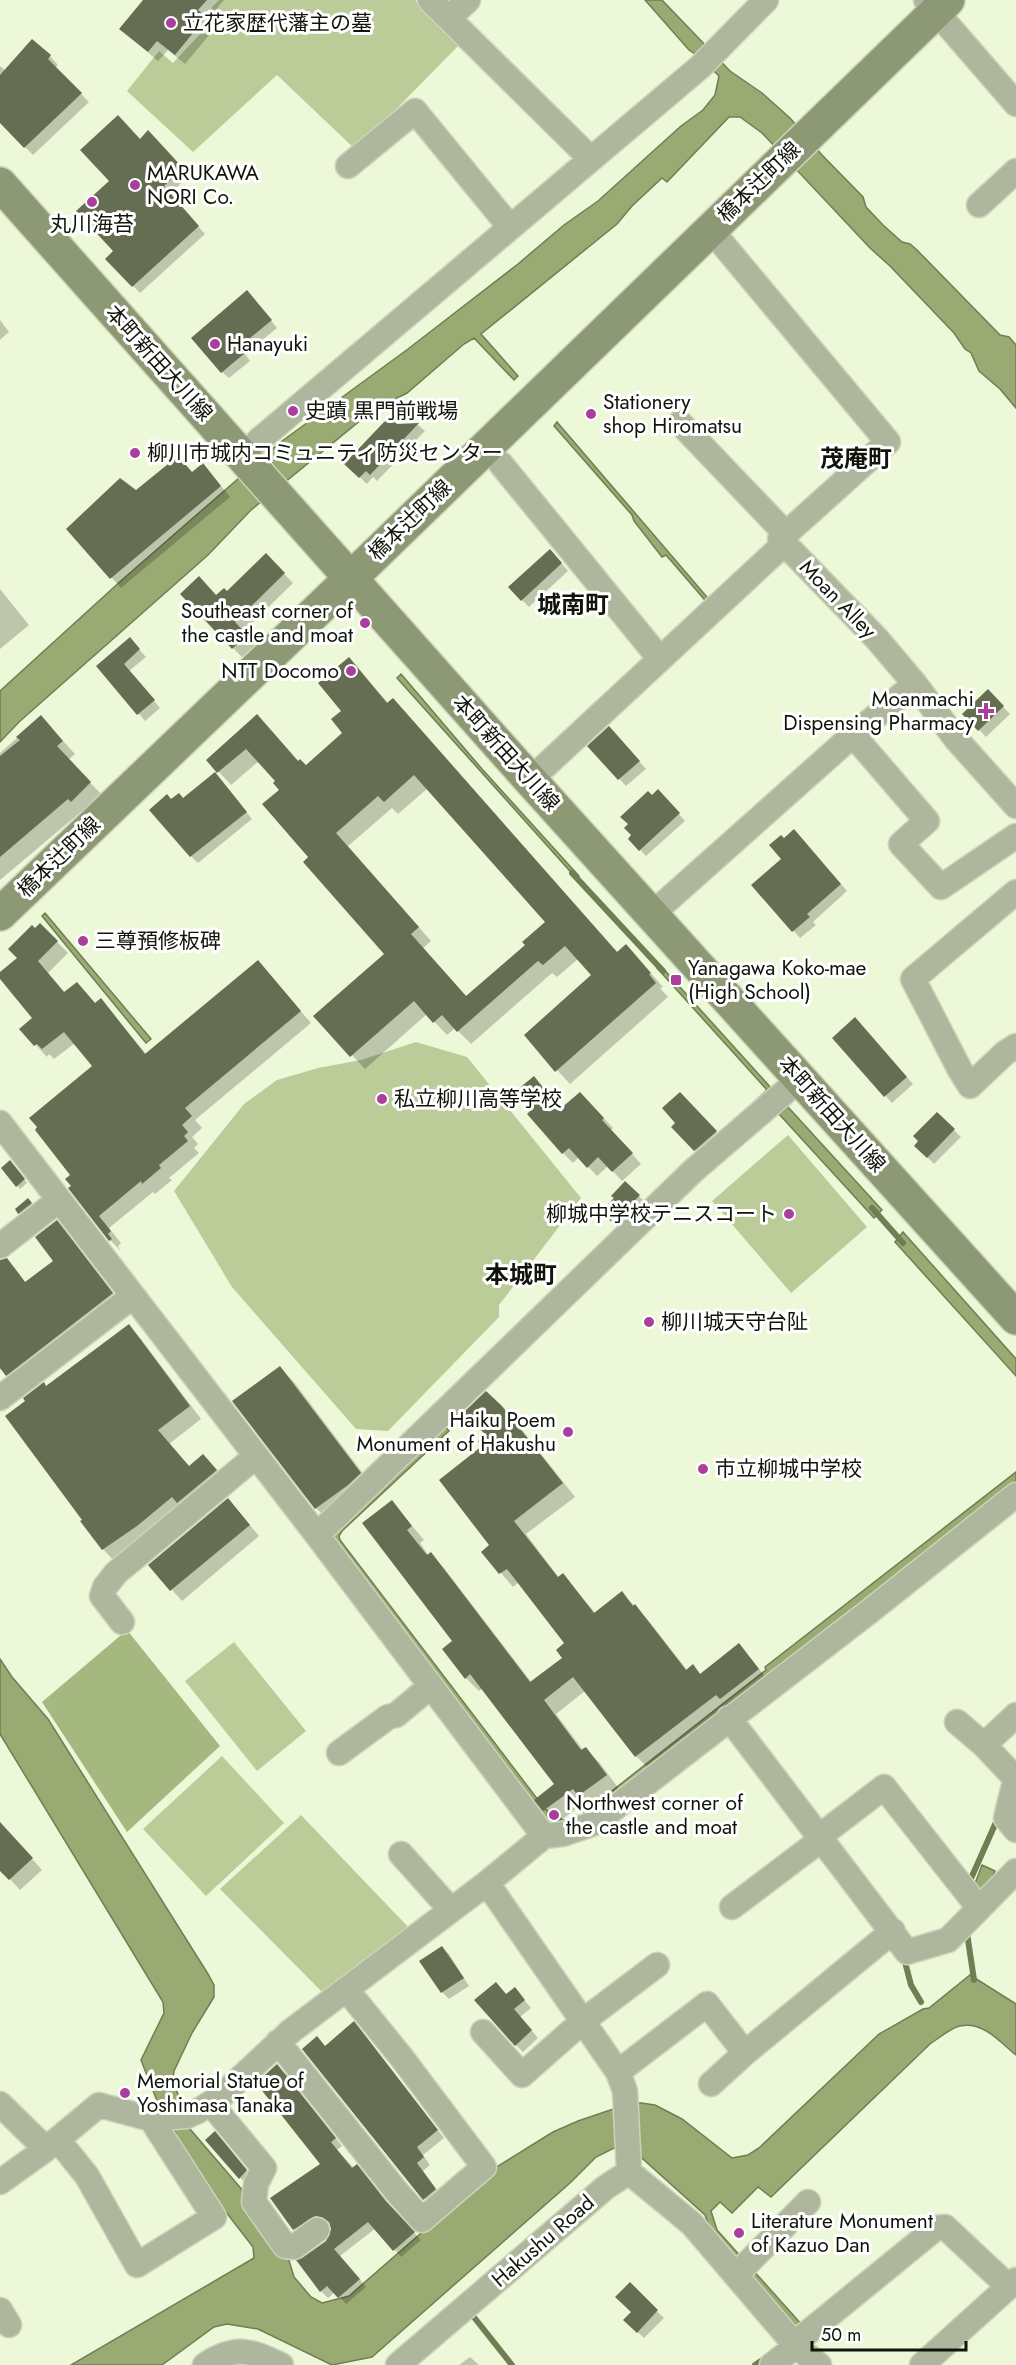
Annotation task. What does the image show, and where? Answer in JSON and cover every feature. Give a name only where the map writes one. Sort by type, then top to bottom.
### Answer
[{"type":"main road","name":"橋本辻町線","points":[[0,914],[832,112],[936,4]]},
{"type":"main road","name":"本町新田大川線","points":[[0,184],[254,452],[279,496],[530,780],[652,914],[783,1093],[1016,1318]]},
{"type":"street","points":[[429,0],[591,159]]},
{"type":"street","points":[[449,18],[468,0]]},
{"type":"street","points":[[254,452],[510,227],[700,67],[762,1]]},
{"type":"street","points":[[936,4],[1016,104]]},
{"type":"street","points":[[348,166],[415,111],[510,227]]},
{"type":"street","points":[[979,205],[1016,171]]},
{"type":"street","points":[[530,780],[888,442],[721,242]]},
{"type":"street","name":"Moan Alley","points":[[680,423],[877,639],[915,684],[956,739],[1016,806]]},
{"type":"street","points":[[501,464],[619,612],[660,659]]},
{"type":"street","points":[[652,914],[853,735],[915,684]]},
{"type":"street","points":[[853,735],[927,821],[901,844],[941,887],[1016,836]]},
{"type":"street","points":[[1016,892],[913,979],[970,1086],[1005,1053],[1016,1046]]},
{"type":"street","points":[[316,1535],[694,1170],[783,1093]]},
{"type":"street","points":[[2,1128],[256,1456],[544,1836]]},
{"type":"street","points":[[0,1246],[59,1200]]},
{"type":"street","points":[[0,1398],[133,1296]]},
{"type":"street","points":[[122,1622],[102,1596],[105,1587],[116,1573],[256,1456]]},
{"type":"street","points":[[0,2182],[52,2144],[99,2105],[156,2120],[187,2116],[211,2104],[278,2042],[487,1883],[544,1836],[563,1834],[595,1823],[1016,1495]]},
{"type":"street","points":[[339,1753],[388,1717],[396,1714],[431,1686]]},
{"type":"street","points":[[984,1745],[1013,1711]]},
{"type":"street","points":[[724,1722],[821,1838],[888,1934],[907,1952],[948,1940],[979,1908],[1013,1879]]},
{"type":"street","points":[[957,1722],[984,1745],[1015,1777],[1006,1818],[1016,1830]]},
{"type":"street","points":[[732,1907],[884,1787],[979,1908]]},
{"type":"street","points":[[401,1854],[451,1910]]},
{"type":"street","points":[[487,1883],[618,2072],[625,2091],[629,2172],[692,2224],[795,2345],[819,2365]]},
{"type":"street","points":[[711,2084],[888,1934]]},
{"type":"street","points":[[483,2032],[522,2075],[583,2021],[657,1965]]},
{"type":"street","points":[[278,2042],[397,2192],[422,2220],[484,2167],[402,2058],[346,1989]]},
{"type":"street","points":[[618,2072],[707,2004],[745,2053]]},
{"type":"street","points":[[0,2104],[52,2144],[87,2176],[137,2265],[214,2217],[156,2120]]},
{"type":"street","points":[[211,2104],[264,2168],[255,2184],[254,2202],[285,2246],[294,2247],[317,2230]]},
{"type":"street","name":"Hakushu Road","points":[[398,2365],[606,2187],[629,2172]]},
{"type":"street","points":[[736,2275],[808,2202]]},
{"type":"street","points":[[772,2365],[936,2228],[945,2227],[1012,2284],[925,2364]]},
{"type":"street","points":[[205,2365],[221,2355],[239,2350],[263,2356],[281,2365]]},
{"type":"shaded area","points":[[219,0],[415,0],[460,44],[356,150],[277,75],[193,152],[127,91],[159,51],[173,63],[217,16],[211,8]]},
{"type":"shaded area","points":[[645,0],[662,0],[730,71],[762,93],[790,118],[863,197],[866,207],[883,225],[902,242],[910,244],[917,250],[1000,335],[1009,337],[1016,345],[1016,408],[1000,389],[979,371],[971,353],[965,349],[954,333],[762,133],[740,117],[729,117],[667,182],[662,178],[632,206],[617,224],[481,334],[518,376],[514,380],[474,338],[464,344],[407,393],[372,411],[251,510],[208,555],[19,722],[0,742],[0,691],[123,579],[278,444],[408,349],[518,264],[564,225],[598,201],[681,126],[703,110],[715,95],[719,76],[689,50]]},
{"type":"shaded area","points":[[557,422],[713,604],[710,606],[666,555],[662,557],[634,521],[632,515],[554,426]]},
{"type":"shaded area","points":[[401,674],[482,769],[579,876],[577,879],[397,678]]},
{"type":"shaded area","points":[[45,913],[151,1039],[146,1043],[42,916]]},
{"type":"shaded area","points":[[660,965],[772,1089],[682,1168],[767,1090],[657,968]]},
{"type":"shaded area","points":[[416,1042],[467,1057],[581,1198],[499,1305],[499,1317],[388,1431],[356,1429],[232,1287],[174,1191],[244,1104],[277,1080],[318,1068],[361,1060]]},
{"type":"shaded area","points":[[788,1107],[882,1210],[874,1218],[779,1114]]},
{"type":"shaded area","name":"柳城中学校テニスコート","points":[[788,1135],[867,1227],[791,1293],[712,1201]]},
{"type":"shaded area","points":[[903,1232],[1016,1359],[1016,1376],[895,1242]]},
{"type":"shaded area","points":[[442,1423],[449,1431],[342,1531],[339,1536],[340,1540],[545,1809],[564,1820],[585,1812],[766,1670],[765,1667],[1016,1472],[1016,1487],[585,1821],[548,1826],[325,1535]]},
{"type":"shaded area","points":[[127,1630],[220,1746],[127,1832],[42,1702]]},
{"type":"shaded area","points":[[234,1642],[306,1731],[257,1771],[185,1681]]},
{"type":"shaded area","points":[[0,1659],[12,1677],[48,1719],[214,1985],[214,1997],[192,2033],[174,2071],[173,2079],[184,2113],[190,2129],[250,2199],[285,2247],[294,2277],[311,2297],[322,2303],[349,2296],[498,2166],[553,2132],[578,2121],[634,2102],[655,2105],[682,2119],[732,2158],[748,2155],[759,2148],[879,2034],[923,2009],[929,2008],[970,1975],[1016,2004],[1016,2055],[984,2030],[968,2025],[953,2029],[931,2043],[771,2197],[758,2187],[732,2213],[720,2202],[711,2211],[717,2230],[804,2327],[801,2333],[711,2232],[705,2215],[634,2151],[618,2146],[596,2157],[570,2183],[372,2357],[332,2365],[258,2329],[227,2324],[214,2327],[162,2365],[71,2365],[254,2258],[253,2247],[189,2164],[174,2129],[161,2111],[141,2060],[164,2013],[163,2002],[0,1734]]},
{"type":"shaded area","points":[[222,1756],[284,1823],[206,1896],[143,1829]]},
{"type":"shaded area","points":[[301,1815],[411,1930],[324,1994],[220,1889]]},
{"type":"shaded area","points":[[982,1865],[995,1871],[986,1894],[973,1889]]},
{"type":"building","points":[[143,0],[207,0],[198,10],[206,17],[175,55],[157,41],[148,52],[119,29]]},
{"type":"building","points":[[32,39],[51,55],[48,59],[82,93],[24,148],[0,123],[0,75]]},
{"type":"building","points":[[118,115],[140,139],[148,130],[183,168],[164,186],[199,226],[132,287],[105,259],[113,251],[76,211],[109,181],[80,150]]},
{"type":"building","points":[[247,290],[272,320],[239,347],[245,353],[221,373],[191,338]]},
{"type":"building","points":[[392,419],[397,424],[419,423],[370,475],[366,471],[359,478],[344,464],[384,422]]},
{"type":"building","points":[[178,456],[192,472],[203,463],[221,486],[110,579],[66,529],[120,478],[136,490]]},
{"type":"building","points":[[550,549],[562,563],[521,601],[508,587]]},
{"type":"building","points":[[266,553],[285,573],[235,622],[247,635],[232,649],[180,594],[199,576],[216,595],[224,588],[227,591]]},
{"type":"building","points":[[130,637],[140,649],[124,664],[155,700],[137,715],[96,666]]},
{"type":"building","points":[[349,657],[387,703],[393,698],[617,952],[626,944],[651,973],[649,974],[656,983],[555,1072],[524,1035],[591,975],[565,946],[543,965],[538,961],[457,1032],[442,1015],[433,1023],[414,1001],[350,1057],[313,1016],[384,954],[303,862],[308,857],[262,804],[279,790],[273,783],[275,781],[246,749],[217,773],[206,760],[257,714],[298,761],[300,759],[306,765],[342,733],[331,719],[341,711],[318,683]],"holes":[[[414,775],[545,922],[522,942],[525,945],[466,996],[411,934],[419,927],[336,833],[378,796],[384,802]]]},
{"type":"building","points":[[988,689],[1004,706],[978,731],[962,714]]},
{"type":"building","points":[[41,715],[63,741],[57,746],[91,782],[71,802],[68,799],[0,857],[0,756],[20,740],[16,737]]},
{"type":"building","points":[[609,726],[640,761],[618,780],[587,746]]},
{"type":"building","points":[[215,772],[247,812],[190,857],[149,810],[167,794],[171,799],[179,793],[183,798]]},
{"type":"building","points":[[658,789],[680,813],[639,851],[628,839],[631,835],[624,828],[628,824],[620,817],[648,791],[652,795]]},
{"type":"building","points":[[794,829],[841,884],[807,914],[810,917],[792,932],[751,885],[781,859],[769,845],[781,835],[784,838]]},
{"type":"building","points":[[40,923],[58,941],[38,961],[64,992],[77,982],[95,1003],[101,998],[145,1054],[258,960],[301,1011],[185,1108],[192,1116],[182,1125],[188,1132],[184,1136],[188,1141],[159,1165],[161,1168],[142,1184],[141,1181],[99,1216],[111,1231],[108,1234],[112,1239],[109,1241],[68,1188],[71,1186],[65,1179],[70,1175],[35,1130],[37,1127],[29,1118],[92,1066],[64,1032],[42,1049],[37,1044],[34,1046],[19,1029],[32,1018],[0,979],[0,972],[17,958],[8,949],[32,925],[35,928]]},
{"type":"building","points":[[855,1017],[907,1077],[884,1097],[832,1038]]},
{"type":"building","points":[[534,1076],[560,1109],[580,1092],[633,1153],[612,1172],[598,1157],[587,1168],[569,1148],[562,1154],[527,1114],[532,1109],[517,1090]]},
{"type":"building","points":[[680,1092],[717,1131],[694,1151],[671,1127],[675,1123],[662,1108]]},
{"type":"building","points":[[937,1112],[955,1129],[927,1158],[914,1146],[918,1141],[913,1136]]},
{"type":"building","points":[[10,1160],[25,1179],[16,1187],[1,1168]]},
{"type":"building","points":[[625,1181],[640,1195],[613,1223],[600,1212],[614,1198],[611,1196]]},
{"type":"building","points":[[28,1198],[32,1203],[18,1214],[15,1209]]},
{"type":"building","points":[[57,1220],[113,1293],[6,1376],[0,1368],[0,1260],[7,1258],[25,1282],[53,1261],[35,1237]]},
{"type":"building","points":[[129,1324],[190,1406],[158,1430],[189,1466],[203,1454],[217,1470],[177,1503],[172,1497],[137,1526],[102,1550],[5,1416],[25,1401],[23,1398],[44,1382],[46,1386]]},
{"type":"building","points":[[280,1366],[361,1473],[315,1509],[232,1401]]},
{"type":"building","points":[[486,1391],[502,1406],[563,1483],[514,1521],[558,1577],[563,1573],[594,1613],[622,1591],[633,1606],[635,1604],[686,1670],[693,1664],[700,1674],[739,1643],[759,1669],[720,1699],[716,1695],[635,1757],[573,1677],[544,1700],[581,1750],[586,1747],[607,1775],[578,1796],[573,1789],[543,1811],[534,1800],[554,1784],[470,1674],[465,1679],[442,1649],[452,1641],[362,1523],[392,1500],[412,1526],[407,1530],[427,1555],[431,1552],[530,1682],[562,1658],[556,1650],[564,1643],[507,1569],[499,1574],[481,1552],[489,1545],[439,1480],[482,1446],[478,1441],[486,1435],[463,1413]]},
{"type":"building","points":[[228,1498],[250,1525],[170,1591],[148,1565]]},
{"type":"building","points":[[0,1822],[33,1858],[9,1880],[0,1871]]},
{"type":"building","points":[[442,1946],[464,1978],[441,1993],[419,1961]]},
{"type":"building","points":[[496,1982],[506,1994],[515,1987],[525,2000],[514,2009],[532,2030],[515,2046],[474,2000]]},
{"type":"building","points":[[354,2021],[438,2130],[417,2147],[424,2157],[417,2163],[436,2189],[423,2200],[302,2049],[317,2036],[325,2046]]},
{"type":"building","points":[[277,2064],[336,2138],[331,2142],[352,2168],[357,2164],[386,2201],[415,2232],[393,2251],[368,2222],[334,2249],[360,2279],[338,2298],[327,2286],[320,2292],[296,2260],[326,2241],[331,2229],[329,2222],[322,2217],[315,2216],[293,2230],[270,2198],[320,2164],[256,2083]]},
{"type":"building","points":[[215,2131],[247,2170],[239,2179],[205,2140]]},
{"type":"building","points":[[630,2282],[658,2310],[637,2333],[623,2320],[631,2312],[615,2297]]},
{"type":"waterway","points":[[572,873],[663,971]]},
{"type":"waterway","points":[[872,1208],[903,1243]]},
{"type":"waterway","points":[[969,1883],[997,1820]]},
{"type":"waterway","points":[[967,1933],[974,1980]]},
{"type":"waterway","points":[[904,1958],[911,1985],[921,2002]]},
{"type":"waterway","points":[[473,2316],[512,2365]]},
{"type":"waterway","points":[[755,2365],[767,2357]]},
{"type":"place","name":"立花家歴代藩主の墓","points":[[171,23]]},
{"type":"place","name":"MARUKAWA NORI Co.","points":[[135,185]]},
{"type":"place","name":"丸川海苔","points":[[92,202]]},
{"type":"place","name":"Hanayuki","points":[[215,344]]},
{"type":"place","name":"史蹟 黒門前戦場","points":[[293,411]]},
{"type":"place","name":"Stationery shop Hiromatsu","points":[[591,414]]},
{"type":"place","name":"柳川市城内コミュニティ防災センター","points":[[135,453]]},
{"type":"place","name":"Southeast corner of the castle and moat","points":[[365,623]]},
{"type":"place","name":"NTT Docomo","points":[[351,671]]},
{"type":"place","name":"Moanmachi Dispensing Pharmacy","points":[[986,711]]},
{"type":"place","name":"三尊預修板碑","points":[[83,941]]},
{"type":"place","name":"Yanagawa Koko-mae (High School)","points":[[676,980]]},
{"type":"place","name":"私立柳川高等学校","points":[[382,1099]]},
{"type":"place","name":"柳城中学校テニスコート","points":[[789,1214]]},
{"type":"place","name":"柳川城天守台阯","points":[[649,1322]]},
{"type":"place","name":"Haiku Poem Monument of Hakushu","points":[[568,1432]]},
{"type":"place","name":"市立柳城中学校","points":[[703,1469]]},
{"type":"place","name":"Northwest corner of the castle and moat","points":[[554,1815]]},
{"type":"place","name":"Memorial Statue of Yoshimasa Tanaka","points":[[125,2093]]},
{"type":"place","name":"Literature Monument of Kazuo Dan","points":[[739,2233]]},
{"type":"district","name":"茂庵町","points":[[856,458]]},
{"type":"district","name":"城南町","points":[[573,604]]},
{"type":"district","name":"本城町","points":[[521,1274]]}]
